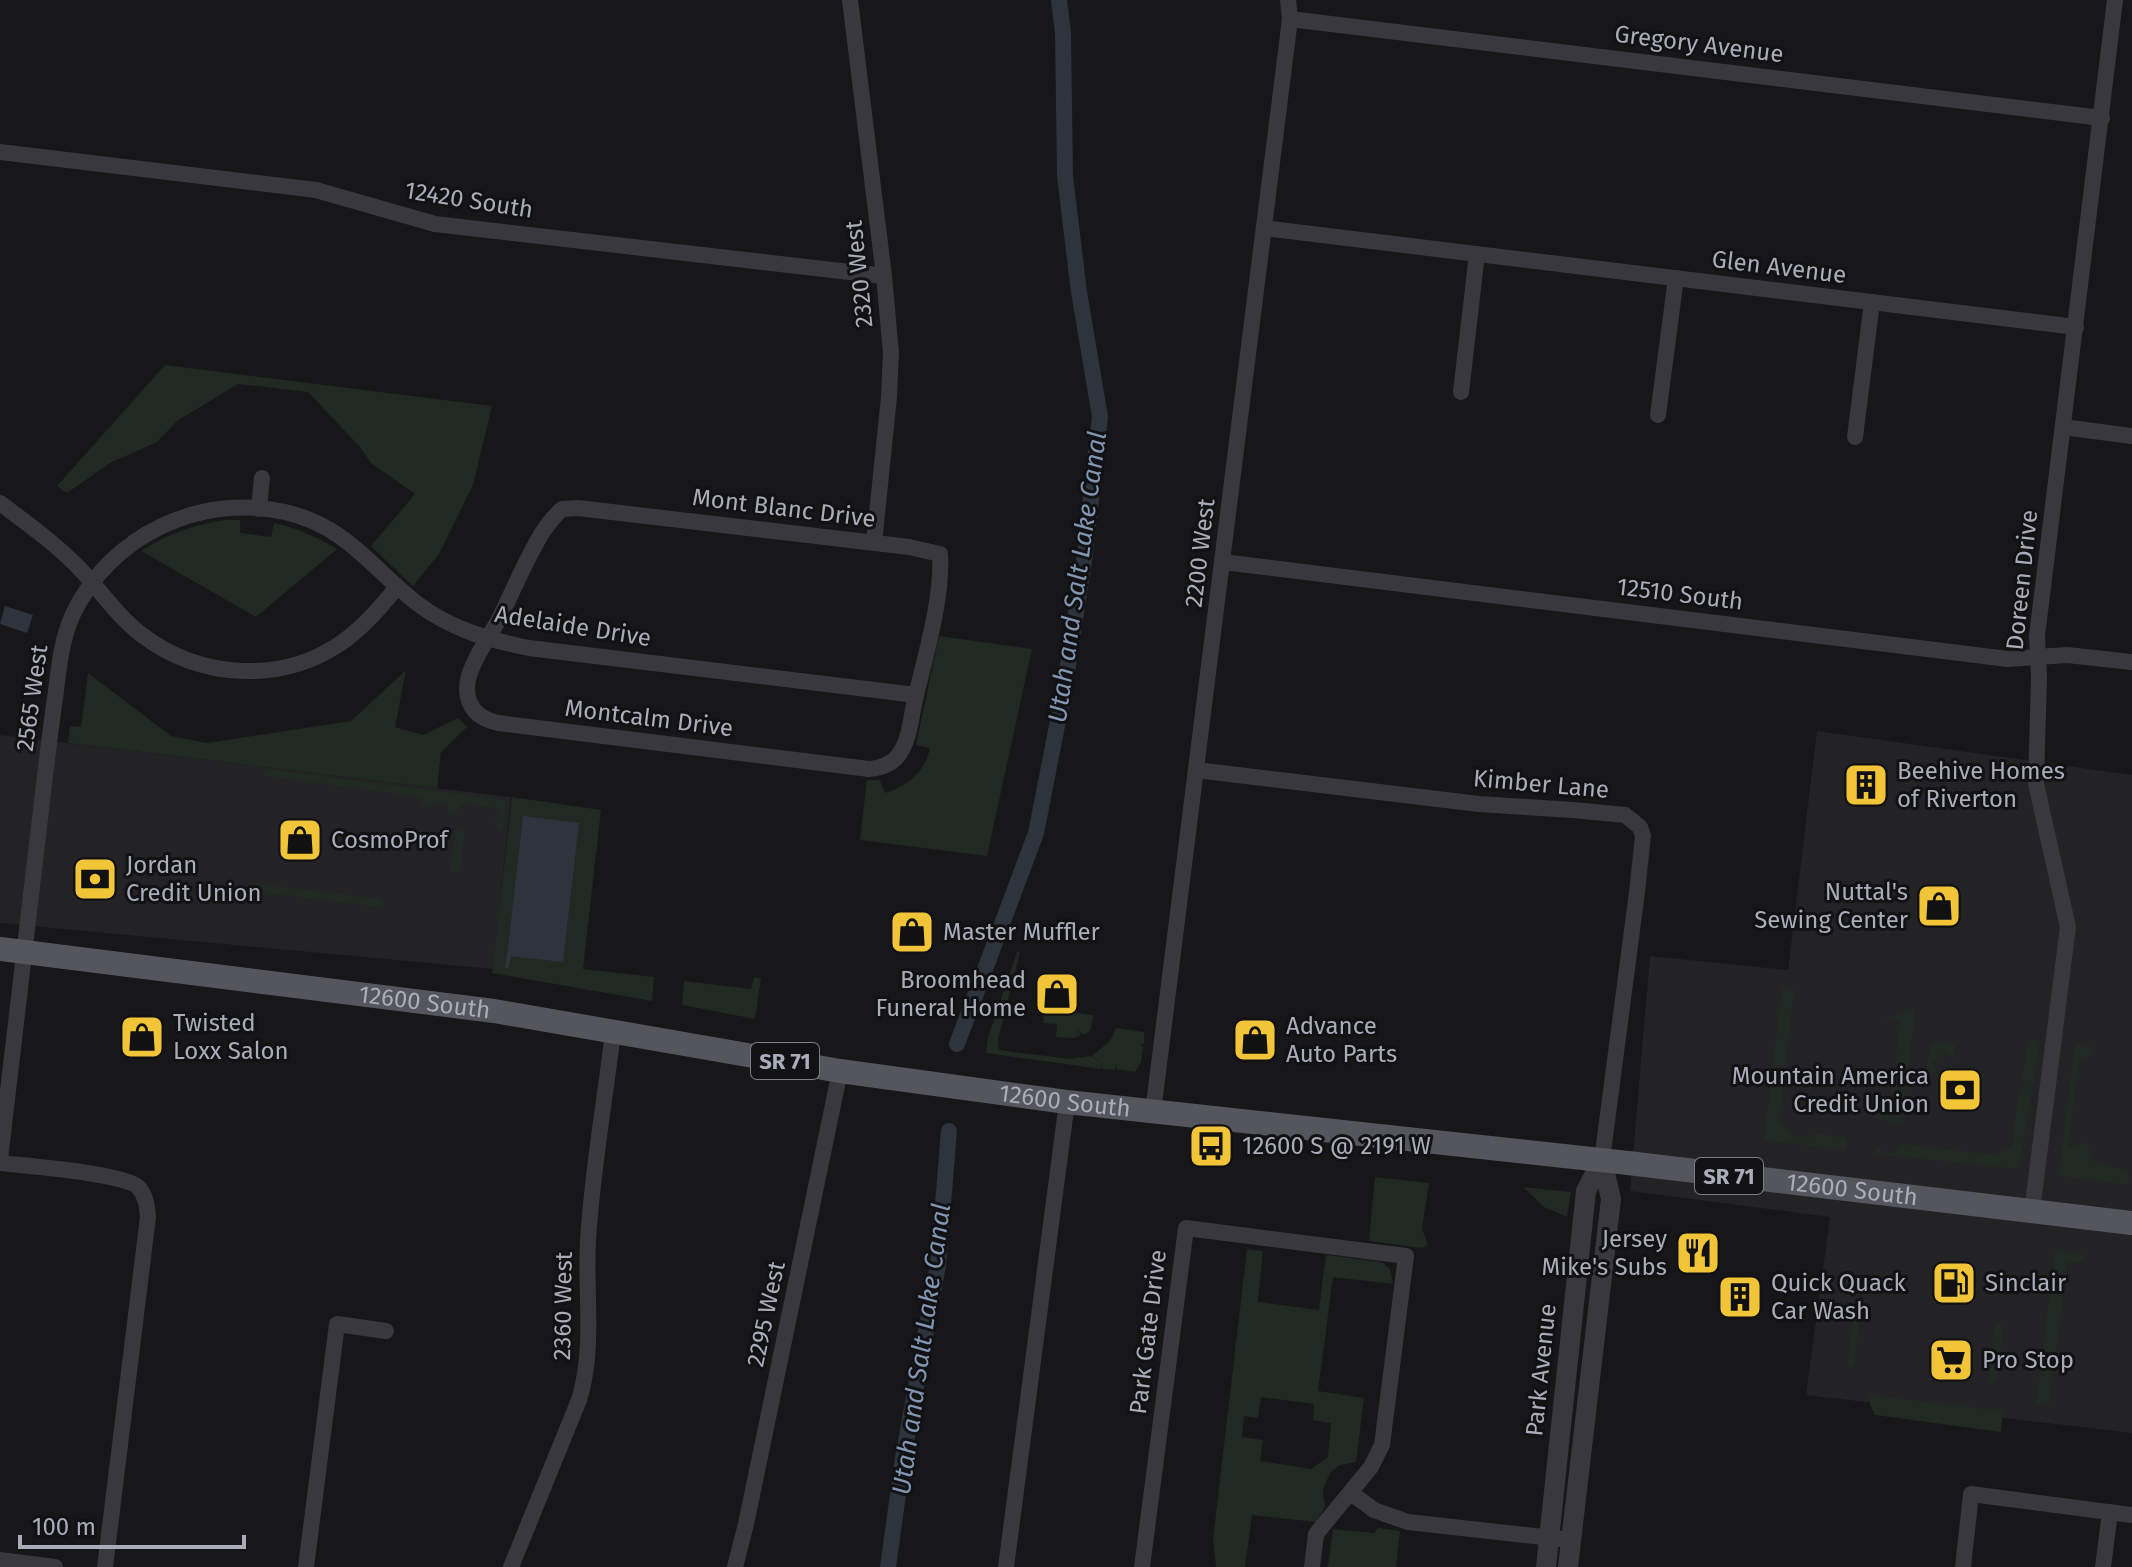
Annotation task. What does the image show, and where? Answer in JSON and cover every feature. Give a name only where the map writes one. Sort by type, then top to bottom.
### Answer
[{"type":"main road","name":"12600 South","points":[[12,951],[494,1011],[840,1071],[1067,1102],[1602,1160],[2132,1223]]},
{"type":"street","name":"2320 West","points":[[850,0],[891,353],[874,543]]},
{"type":"street","name":"2200 West","points":[[1153,1112],[1290,19],[1288,0]]},
{"type":"street","name":"Doreen Drive","points":[[2032,1211],[2068,927],[2036,784],[2037,636],[2115,0]]},
{"type":"street","name":"Gregory Avenue","points":[[1290,19],[2102,118]]},
{"type":"street","name":"12420 South","points":[[0,152],[316,190],[435,224],[884,276]]},
{"type":"street","name":"Glen Avenue","points":[[1264,228],[2076,327]]},
{"type":"street","points":[[1461,392],[1477,254]]},
{"type":"street","points":[[1658,415],[1676,278]]},
{"type":"street","points":[[1855,437],[1872,302]]},
{"type":"street","points":[[2063,427],[2132,436]]},
{"type":"street","points":[[259,509],[262,478]]},
{"type":"street","name":"Adelaide Drive","points":[[93,584],[121,551],[146,533],[173,520],[229,508],[259,509],[286,513],[338,535],[362,552],[419,605],[444,620],[488,639],[529,648],[916,695]]},
{"type":"street","name":"Mont Blanc Drive","points":[[488,639],[540,536],[562,509],[598,509],[909,547],[940,554],[939,587],[916,695],[903,750],[896,758]]},
{"type":"street","points":[[3,513],[58,547],[125,620],[155,645],[209,667],[248,671],[286,667],[305,661],[331,649],[355,632],[397,587]]},
{"type":"street","name":"12510 South","points":[[1223,562],[2008,659],[2067,655],[2132,662]]},
{"type":"street","name":"2565 West","points":[[0,1161],[12,951],[60,660],[73,614],[93,584]]},
{"type":"street","name":"Montcalm Drive","points":[[488,639],[470,674],[467,693],[474,711],[489,721],[869,769],[883,766],[896,758]]},
{"type":"street","name":"Kimber Lane","points":[[1196,770],[1479,804],[1625,815],[1634,821],[1643,836],[1602,1160]]},
{"type":"street","name":"2360 West","points":[[511,1567],[579,1400],[586,1371],[589,1342],[589,1225],[613,1032]]},
{"type":"street","name":"2295 West","points":[[735,1567],[840,1071]]},
{"type":"street","points":[[1006,1567],[1067,1102]]},
{"type":"street","name":"Park Avenue","points":[[1546,1567],[1586,1191],[1602,1160]]},
{"type":"street","name":"Park Avenue","points":[[1568,1567],[1612,1195],[1602,1160]]},
{"type":"street","points":[[0,1161],[119,1178],[133,1183],[144,1194],[148,1217],[105,1567]]},
{"type":"street","name":"Park Gate Drive","points":[[1142,1567],[1186,1228],[1406,1256],[1382,1445],[1371,1467],[1351,1493]]},
{"type":"street","points":[[306,1567],[337,1324],[386,1331]]},
{"type":"street","points":[[1312,1567],[1316,1534],[1351,1493],[1374,1510],[1408,1522],[1572,1540]]},
{"type":"street","points":[[1963,1567],[1971,1494],[2132,1515]]},
{"type":"street","points":[[2103,1567],[2110,1512]]},
{"type":"street","points":[[0,1560],[55,1567]]},
{"type":"shaded area","points":[[165,365],[492,406],[473,485],[439,554],[413,586],[371,546],[415,494],[371,463],[308,392],[238,384],[177,421],[157,442],[110,463],[67,493],[57,486]]},
{"type":"shaded area","points":[[225,520],[240,520],[240,533],[271,537],[274,523],[282,525],[307,533],[337,549],[256,617],[141,551],[181,531]]},
{"type":"shaded area","points":[[5,606],[33,615],[27,633],[0,624]]},
{"type":"shaded area","points":[[939,636],[1032,649],[987,856],[860,840],[867,780],[880,780],[885,793],[893,790],[914,777],[928,757],[930,748],[916,745]]},
{"type":"shaded area","points":[[406,670],[395,727],[423,735],[458,718],[467,727],[441,752],[437,788],[68,743],[70,726],[81,727],[88,673],[171,736],[207,743],[351,721]]},
{"type":"shaded area","points":[[1817,731],[2132,775],[2132,1433],[1806,1395],[1830,1217],[1630,1191],[1650,956],[1788,970]]},
{"type":"shaded area","points":[[0,735],[511,797],[493,969],[0,923]]},
{"type":"shaded area","points":[[265,769],[506,800],[503,835],[494,824],[501,809],[464,803],[454,815],[448,811],[447,803],[433,801],[432,808],[422,804],[422,797],[265,776]]},
{"type":"shaded area","points":[[512,797],[601,810],[583,969],[654,977],[652,1001],[492,973]]},
{"type":"shaded area","points":[[523,816],[579,823],[563,962],[507,956]]},
{"type":"shaded area","points":[[455,831],[465,831],[460,872],[450,872]]},
{"type":"shaded area","points":[[250,883],[383,899],[382,907],[249,891]]},
{"type":"shaded area","points":[[1017,952],[1020,952],[998,1040],[999,1050],[1071,1059],[1090,1056],[1101,1062],[1102,1069],[986,1053],[988,1037]]},
{"type":"shaded area","points":[[754,977],[761,978],[755,1019],[682,1005],[684,981],[751,989]]},
{"type":"shaded area","points":[[1782,987],[1794,990],[1779,1123],[1793,1137],[1810,1138],[1814,1133],[1847,1138],[1846,1150],[1806,1146],[1807,1142],[1805,1145],[1764,1140]]},
{"type":"shaded area","points":[[1912,1008],[1915,1015],[1901,1123],[1875,1119],[1875,1108],[1891,1100],[1900,1020],[1886,1021],[1887,1018]]},
{"type":"shaded area","points":[[1045,1009],[1093,1015],[1092,1024],[1089,1023],[1092,1025],[1090,1031],[1083,1035],[1077,1028],[1081,1035],[1074,1038],[1056,1037],[1057,1024],[1043,1023]]},
{"type":"shaded area","points":[[1116,1028],[1144,1032],[1144,1044],[1140,1044],[1143,1046],[1141,1062],[1135,1072],[1117,1069],[1116,1065],[1115,1070],[1103,1069],[1101,1062],[1092,1056],[1110,1041]]},
{"type":"shaded area","points":[[2029,1039],[2040,1041],[2019,1169],[1875,1154],[1876,1145],[1883,1152],[1895,1153],[1901,1144],[1997,1155],[2012,1146],[2018,1097],[2025,1082],[2022,1077]]},
{"type":"shaded area","points":[[1931,1042],[1955,1044],[1954,1059],[1946,1052],[1932,1062],[1938,1072],[1925,1075]]},
{"type":"shaded area","points":[[2075,1044],[2092,1046],[2093,1055],[2079,1060],[2068,1149],[2086,1142],[2094,1162],[2128,1171],[2129,1185],[2059,1176]]},
{"type":"shaded area","points":[[1375,1177],[1429,1183],[1422,1229],[1428,1245],[1422,1248],[1369,1241]]},
{"type":"shaded area","points":[[1523,1187],[1571,1192],[1567,1217],[1544,1207]]},
{"type":"shaded area","points":[[1247,1249],[1263,1251],[1258,1302],[1319,1310],[1326,1255],[1382,1262],[1390,1269],[1393,1284],[1333,1277],[1318,1391],[1364,1398],[1356,1462],[1340,1465],[1330,1473],[1323,1489],[1325,1507],[1316,1522],[1252,1515],[1245,1567],[1216,1567],[1213,1539]],"holes":[[[1261,1397],[1314,1404],[1313,1420],[1331,1423],[1328,1457],[1311,1469],[1260,1461],[1263,1440],[1242,1437],[1244,1416],[1258,1418]]]},
{"type":"shaded area","points":[[2055,1250],[2084,1254],[2083,1261],[2067,1263],[2049,1405],[2036,1403]]},
{"type":"shaded area","points":[[1858,1300],[1862,1304],[1854,1364],[1850,1369],[1847,1363],[1855,1303]]},
{"type":"shaded area","points":[[1999,1323],[2003,1328],[1997,1380],[1992,1384],[1988,1379],[1994,1327]]},
{"type":"shaded area","points":[[1870,1395],[2003,1411],[2001,1432],[1875,1415],[1870,1405]]},
{"type":"shaded area","points":[[1378,1528],[1400,1531],[1396,1567],[1328,1567],[1333,1529],[1374,1533]]},
{"type":"waterway","name":"Utah and Salt Lake Canal","points":[[957,1044],[1036,833],[1065,685],[1085,554],[1100,417],[1079,292],[1065,176],[1063,33],[1059,0]]},
{"type":"waterway","points":[[507,966],[509,956]]},
{"type":"waterway","name":"Utah and Salt Lake Canal","points":[[888,1567],[903,1458],[938,1265],[949,1131]]},
{"type":"place","name":"Beehive Homes of Riverton","points":[[1866,785]]},
{"type":"place","name":"CosmoProf","points":[[300,840]]},
{"type":"place","name":"Jordan Credit Union","points":[[95,879]]},
{"type":"place","name":"Nuttal's Sewing Center","points":[[1939,906]]},
{"type":"place","name":"Master Muffler","points":[[912,932]]},
{"type":"place","name":"Broomhead Funeral Home","points":[[1057,994]]},
{"type":"place","name":"Twisted Loxx Salon","points":[[142,1037]]},
{"type":"place","name":"Advance Auto Parts","points":[[1255,1040]]},
{"type":"place","name":"Mountain America Credit Union","points":[[1960,1090]]},
{"type":"place","name":"12600 S @ 2191 W","points":[[1211,1146]]},
{"type":"place","name":"Jersey Mike's Subs","points":[[1698,1253]]},
{"type":"place","name":"Sinclair","points":[[1954,1283]]},
{"type":"place","name":"Quick Quack Car Wash","points":[[1740,1297]]},
{"type":"place","name":"Pro Stop","points":[[1951,1360]]}]
